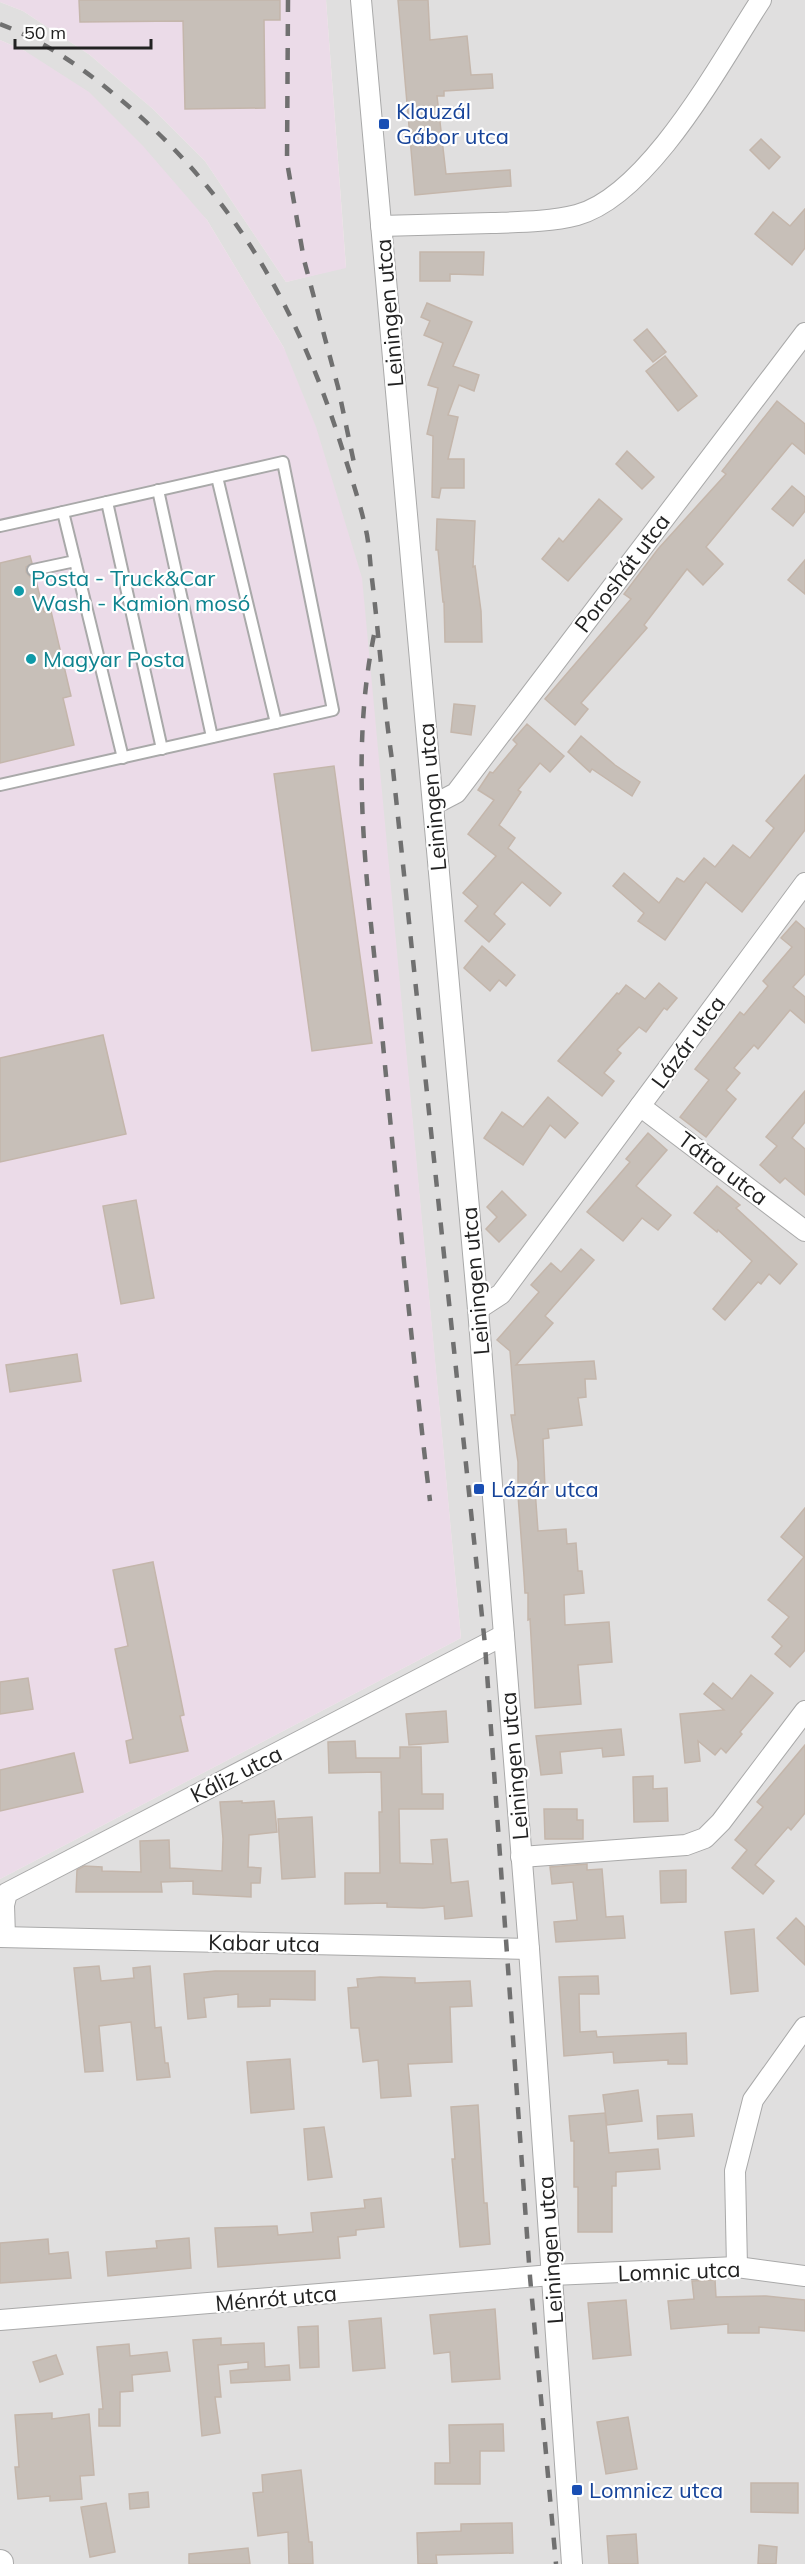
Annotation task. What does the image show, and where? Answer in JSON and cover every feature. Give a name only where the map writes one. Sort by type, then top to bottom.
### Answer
[{"type":"street","name":"Leiningen utca","points":[[361,0],[478,1309],[529,1949],[572,2564]]},
{"type":"street","points":[[381,226],[526,222],[578,215],[608,200],[640,172],[680,125],[761,0]]},
{"type":"street","name":"Poroshát utca","points":[[433,805],[456,793],[805,333]]},
{"type":"street","name":"Lázár utca","points":[[478,1309],[501,1294],[805,883]]},
{"type":"street","name":"Tátra utca","points":[[640,1106],[805,1231]]},
{"type":"street","name":"Káliz utca","points":[[2,1937],[4,1905],[8,1893],[504,1635]]},
{"type":"street","points":[[522,1857],[686,1845],[705,1838],[721,1822],[805,1711]]},
{"type":"street","name":"Kabar utca","points":[[2,1937],[529,1949]]},
{"type":"street","points":[[737,2267],[735,2171],[753,2100],[805,2027]]},
{"type":"street","name":"Lomnic utca","points":[[552,2275],[737,2267],[805,2276]]},
{"type":"street","name":"Ménrót utca","points":[[0,2320],[552,2275]]},
{"type":"lane","points":[[0,526],[283,462],[333,710],[0,785]]},
{"type":"lane","points":[[217,477],[276,723]]},
{"type":"lane","points":[[158,490],[212,737]]},
{"type":"lane","points":[[107,502],[162,749]]},
{"type":"lane","points":[[63,512],[123,758]]},
{"type":"lane","points":[[33,570],[75,561]]},
{"type":"shaded area","points":[[0,0],[326,0],[346,268],[286,282],[205,161],[153,109],[90,55],[23,11],[0,2]]},
{"type":"shaded area","points":[[326,0],[805,0],[805,2564],[0,2564],[0,1879],[461,1638],[375,725],[284,348],[207,220],[25,51],[0,40],[0,2],[23,11],[90,55],[153,109],[205,161],[286,282],[346,267]]},
{"type":"shaded area","points":[[0,40],[25,51],[89,92],[143,146],[207,220],[284,348],[316,427],[362,578],[461,1638],[0,1879]]},
{"type":"building","points":[[79,0],[280,0],[280,20],[264,20],[265,108],[185,109],[183,21],[80,22]]},
{"type":"building","points":[[398,0],[428,0],[430,40],[467,36],[471,75],[492,74],[493,88],[444,91],[444,96],[437,96],[446,174],[510,170],[511,186],[415,195]]},
{"type":"building","points":[[761,139],[780,157],[769,169],[750,150]]},
{"type":"building","points":[[805,209],[805,248],[792,265],[755,234],[773,212],[790,226]]},
{"type":"building","points":[[420,252],[484,252],[483,275],[450,274],[450,281],[420,281]]},
{"type":"building","points":[[427,303],[472,322],[453,366],[479,375],[474,391],[459,385],[448,415],[458,417],[448,459],[464,459],[464,488],[441,488],[439,498],[432,497],[433,436],[427,434],[438,388],[428,385],[443,343],[424,335],[430,321],[421,317]]},
{"type":"building","points":[[647,329],[666,352],[653,362],[634,340]]},
{"type":"building","points":[[665,356],[697,396],[678,411],[646,371]]},
{"type":"building","points":[[777,401],[805,424],[805,454],[792,443],[706,547],[723,564],[703,585],[687,569],[644,625],[647,628],[581,703],[588,709],[575,725],[545,699],[631,599],[624,594],[658,549],[726,474],[722,471]]},
{"type":"building","points":[[627,451],[654,477],[642,489],[616,464]]},
{"type":"building","points":[[792,486],[805,497],[805,511],[793,526],[772,509]]},
{"type":"building","points":[[599,499],[622,519],[568,581],[542,559],[559,538],[563,542]]},
{"type":"building","points":[[437,519],[475,521],[473,567],[475,566],[481,611],[482,642],[445,642],[444,602],[438,550],[436,550]]},
{"type":"building","name":"Magyar Posta","points":[[30,556],[32,563],[26,567],[26,572],[30,577],[35,577],[44,612],[51,611],[71,696],[63,698],[74,745],[0,763],[0,563]]},
{"type":"building","points":[[805,560],[805,594],[788,580]]},
{"type":"building","points":[[454,704],[475,706],[471,735],[451,732]]},
{"type":"building","points":[[527,724],[564,756],[550,772],[540,763],[518,790],[521,792],[499,825],[515,838],[508,848],[561,893],[550,906],[522,882],[494,914],[505,924],[489,942],[465,921],[478,906],[463,893],[496,856],[468,834],[494,800],[478,790],[490,772],[493,773],[517,744],[513,740]]},
{"type":"building","points":[[581,736],[615,765],[640,782],[632,796],[592,769],[590,772],[568,752]]},
{"type":"building","points":[[334,766],[372,1043],[312,1051],[274,774]]},
{"type":"building","points":[[805,775],[805,830],[742,912],[706,882],[665,940],[638,921],[644,913],[613,886],[624,873],[659,903],[677,878],[684,882],[704,858],[715,867],[733,845],[750,858],[774,828],[766,821]]},
{"type":"building","points":[[796,921],[805,929],[805,974],[793,987],[805,997],[805,1023],[790,1010],[758,1049],[754,1045],[734,1068],[740,1073],[726,1090],[736,1099],[706,1137],[680,1117],[709,1080],[695,1069],[740,1012],[744,1015],[768,986],[763,981],[792,947],[781,938]]},
{"type":"building","points":[[482,946],[515,975],[506,986],[499,980],[490,991],[464,968]]},
{"type":"building","points":[[659,983],[677,998],[667,1010],[664,1008],[646,1032],[639,1027],[617,1050],[621,1053],[604,1073],[614,1081],[602,1096],[558,1061],[626,985],[645,999]]},
{"type":"building","points":[[103,1035],[126,1134],[0,1162],[0,1058]]},
{"type":"building","points":[[805,1091],[805,1122],[792,1138],[805,1149],[805,1195],[785,1178],[780,1183],[760,1165],[777,1146],[766,1137]]},
{"type":"building","points":[[548,1097],[578,1123],[565,1138],[550,1125],[523,1165],[484,1138],[502,1112],[523,1127]]},
{"type":"building","points":[[648,1133],[667,1150],[636,1186],[671,1215],[658,1230],[642,1218],[623,1241],[587,1212],[630,1162],[626,1159]]},
{"type":"building","points":[[717,1186],[740,1205],[736,1208],[797,1264],[780,1284],[769,1274],[761,1284],[758,1282],[725,1320],[713,1309],[752,1261],[718,1230],[717,1232],[694,1213]]},
{"type":"building","points":[[502,1191],[526,1215],[499,1242],[486,1229],[497,1217],[487,1207]]},
{"type":"building","points":[[136,1200],[154,1298],[121,1304],[103,1206]]},
{"type":"building","points":[[581,1249],[594,1260],[545,1316],[553,1323],[516,1365],[594,1361],[596,1379],[585,1379],[586,1397],[578,1398],[582,1425],[548,1429],[549,1438],[543,1439],[545,1489],[535,1489],[538,1531],[566,1529],[567,1544],[576,1543],[578,1571],[582,1571],[584,1593],[564,1595],[565,1625],[609,1622],[612,1662],[578,1665],[581,1704],[535,1708],[528,1593],[525,1593],[518,1495],[518,1462],[511,1415],[515,1415],[510,1351],[497,1340],[539,1292],[531,1285],[551,1263],[561,1272]]},
{"type":"building","points":[[77,1354],[81,1381],[10,1392],[6,1365]]},
{"type":"building","points":[[805,1508],[805,1650],[790,1667],[775,1654],[782,1646],[772,1637],[789,1617],[768,1600],[804,1557],[781,1537]]},
{"type":"building","points":[[153,1562],[184,1715],[180,1716],[188,1751],[130,1763],[126,1741],[133,1739],[115,1649],[128,1646],[113,1570]]},
{"type":"building","points":[[751,1675],[773,1693],[740,1732],[742,1734],[726,1753],[721,1748],[715,1755],[698,1741],[700,1761],[685,1763],[680,1714],[724,1710],[704,1694],[713,1683],[732,1699]]},
{"type":"building","points":[[28,1678],[33,1709],[0,1714],[0,1682]]},
{"type":"building","points":[[446,1711],[448,1742],[409,1745],[406,1714]]},
{"type":"building","points":[[621,1729],[624,1755],[603,1757],[602,1748],[560,1752],[562,1773],[541,1775],[536,1736]]},
{"type":"building","points":[[355,1741],[356,1758],[400,1758],[400,1747],[421,1747],[422,1794],[443,1794],[443,1809],[399,1809],[400,1863],[433,1864],[431,1840],[447,1839],[451,1883],[468,1881],[472,1916],[445,1919],[444,1906],[423,1908],[387,1907],[387,1903],[345,1904],[345,1873],[380,1873],[381,1772],[329,1773],[328,1742]]},
{"type":"building","points":[[805,1745],[805,1813],[791,1830],[788,1827],[755,1865],[774,1881],[763,1894],[732,1868],[747,1850],[735,1840],[763,1807],[757,1802]]},
{"type":"building","points":[[74,1753],[83,1792],[0,1811],[0,1770]]},
{"type":"building","points":[[653,1776],[653,1789],[667,1788],[668,1821],[634,1822],[633,1777]]},
{"type":"building","points":[[242,1801],[242,1803],[274,1801],[277,1832],[249,1835],[248,1867],[261,1868],[260,1883],[251,1883],[251,1897],[193,1894],[193,1881],[161,1882],[162,1892],[76,1892],[77,1870],[84,1866],[102,1867],[102,1871],[141,1872],[140,1841],[169,1840],[170,1868],[222,1871],[223,1839],[220,1802]]},
{"type":"building","points":[[544,1809],[577,1809],[577,1820],[583,1820],[583,1839],[545,1839]]},
{"type":"building","points":[[312,1817],[315,1877],[282,1879],[278,1819]]},
{"type":"building","points":[[587,1864],[587,1870],[602,1869],[606,1917],[623,1916],[625,1938],[556,1942],[554,1922],[577,1920],[573,1882],[552,1884],[550,1867]]},
{"type":"building","points":[[686,1870],[686,1902],[661,1903],[660,1871]]},
{"type":"building","points":[[796,1918],[805,1927],[805,1965],[777,1938]]},
{"type":"building","points":[[754,1929],[758,1991],[731,1994],[725,1932]]},
{"type":"building","points":[[99,1966],[101,1981],[134,1978],[133,1968],[150,1966],[155,2028],[161,2027],[165,2063],[168,2063],[170,2077],[137,2080],[131,2022],[99,2026],[103,2071],[85,2072],[74,1968]]},
{"type":"building","points":[[215,1971],[315,1971],[315,2000],[270,1999],[270,2006],[238,2007],[238,1994],[204,1998],[206,2017],[188,2019],[184,1974]]},
{"type":"building","points":[[598,1976],[599,1994],[579,1994],[580,2032],[596,2031],[597,2037],[686,2033],[687,2064],[668,2064],[668,2060],[614,2063],[613,2052],[564,2056],[559,1977]]},
{"type":"building","points":[[415,1978],[415,1983],[470,1981],[472,2006],[450,2007],[452,2062],[408,2064],[411,2096],[381,2098],[378,2060],[363,2062],[359,2028],[351,2028],[348,1988],[358,1987],[357,1979]]},
{"type":"building","points":[[290,2059],[294,2109],[251,2113],[247,2062]]},
{"type":"building","points":[[638,2090],[642,2121],[607,2125],[603,2095]]},
{"type":"building","points":[[478,2105],[484,2203],[487,2203],[490,2244],[460,2247],[452,2159],[455,2159],[451,2107]]},
{"type":"building","points":[[605,2113],[609,2153],[658,2149],[660,2169],[616,2172],[616,2186],[612,2186],[612,2232],[578,2232],[578,2187],[574,2187],[574,2141],[571,2141],[569,2116]]},
{"type":"building","points":[[692,2114],[694,2136],[658,2139],[657,2116]]},
{"type":"building","points":[[324,2127],[332,2177],[308,2180],[304,2129]]},
{"type":"building","points":[[381,2198],[384,2227],[356,2230],[356,2235],[338,2237],[340,2258],[218,2267],[215,2228],[277,2226],[278,2235],[313,2232],[311,2213],[365,2208],[364,2200]]},
{"type":"building","points":[[189,2238],[191,2268],[108,2276],[106,2252],[157,2248],[156,2241]]},
{"type":"building","points":[[48,2239],[49,2254],[68,2252],[71,2278],[0,2283],[0,2243]]},
{"type":"building","points":[[715,2280],[716,2297],[766,2296],[805,2300],[805,2331],[759,2327],[759,2333],[728,2333],[728,2324],[671,2329],[668,2301],[694,2299],[692,2281]]},
{"type":"building","points":[[626,2300],[631,2355],[593,2359],[588,2303]]},
{"type":"building","points":[[495,2309],[500,2379],[452,2382],[450,2352],[434,2354],[430,2315]]},
{"type":"building","points":[[381,2318],[385,2368],[353,2371],[349,2321]]},
{"type":"building","points":[[318,2326],[319,2367],[300,2368],[298,2327]]},
{"type":"building","points":[[221,2338],[221,2345],[264,2343],[265,2367],[289,2365],[290,2380],[231,2383],[230,2371],[248,2369],[248,2362],[218,2365],[221,2397],[215,2397],[220,2433],[202,2436],[193,2340]]},
{"type":"building","points":[[129,2344],[130,2356],[167,2352],[170,2371],[132,2375],[133,2391],[120,2392],[120,2426],[99,2426],[99,2409],[103,2409],[97,2347]]},
{"type":"building","points":[[56,2355],[63,2374],[40,2382],[33,2362]]},
{"type":"building","points":[[52,2413],[52,2419],[89,2414],[94,2475],[80,2476],[82,2499],[50,2501],[50,2496],[18,2499],[15,2467],[19,2467],[15,2415]]},
{"type":"building","points":[[628,2417],[637,2469],[606,2474],[597,2422]]},
{"type":"building","points":[[503,2424],[504,2451],[480,2451],[480,2484],[435,2484],[435,2463],[450,2463],[449,2425]]},
{"type":"building","points":[[301,2470],[313,2564],[289,2564],[288,2532],[258,2536],[253,2493],[263,2492],[262,2475]]},
{"type":"building","points":[[751,2483],[798,2483],[798,2513],[751,2512]]},
{"type":"building","points":[[148,2492],[149,2507],[130,2509],[129,2494]]},
{"type":"building","points":[[106,2503],[115,2552],[90,2557],[81,2507]]},
{"type":"building","points":[[512,2523],[513,2553],[436,2555],[437,2564],[418,2564],[417,2533],[461,2531],[461,2524]]},
{"type":"building","points":[[636,2534],[638,2564],[609,2564],[607,2536]]},
{"type":"building","points":[[759,2545],[777,2547],[776,2564],[758,2564]]},
{"type":"building","points":[[248,2548],[250,2564],[189,2564],[189,2554]]},
{"type":"railway","points":[[288,0],[287,162],[304,260],[338,387],[354,463]]},
{"type":"railway","points":[[0,24],[16,30],[60,55],[115,95],[156,131],[193,170],[226,211],[255,254],[281,299],[304,347],[342,448],[365,524],[485,1645],[530,2277],[556,2564]]},
{"type":"railway","points":[[374,635],[366,683],[362,731],[363,829],[404,1262],[430,1501]]},
{"type":"place","name":"Klauzál Gábor utca","points":[[384,124]]},
{"type":"place","name":"Posta - Truck&Car Wash - Kamion mosó","points":[[19,591]]},
{"type":"place","name":"Magyar Posta","points":[[31,659]]},
{"type":"place","name":"Lázár utca","points":[[479,1489]]},
{"type":"place","name":"Lomnicz utca","points":[[577,2490]]}]
